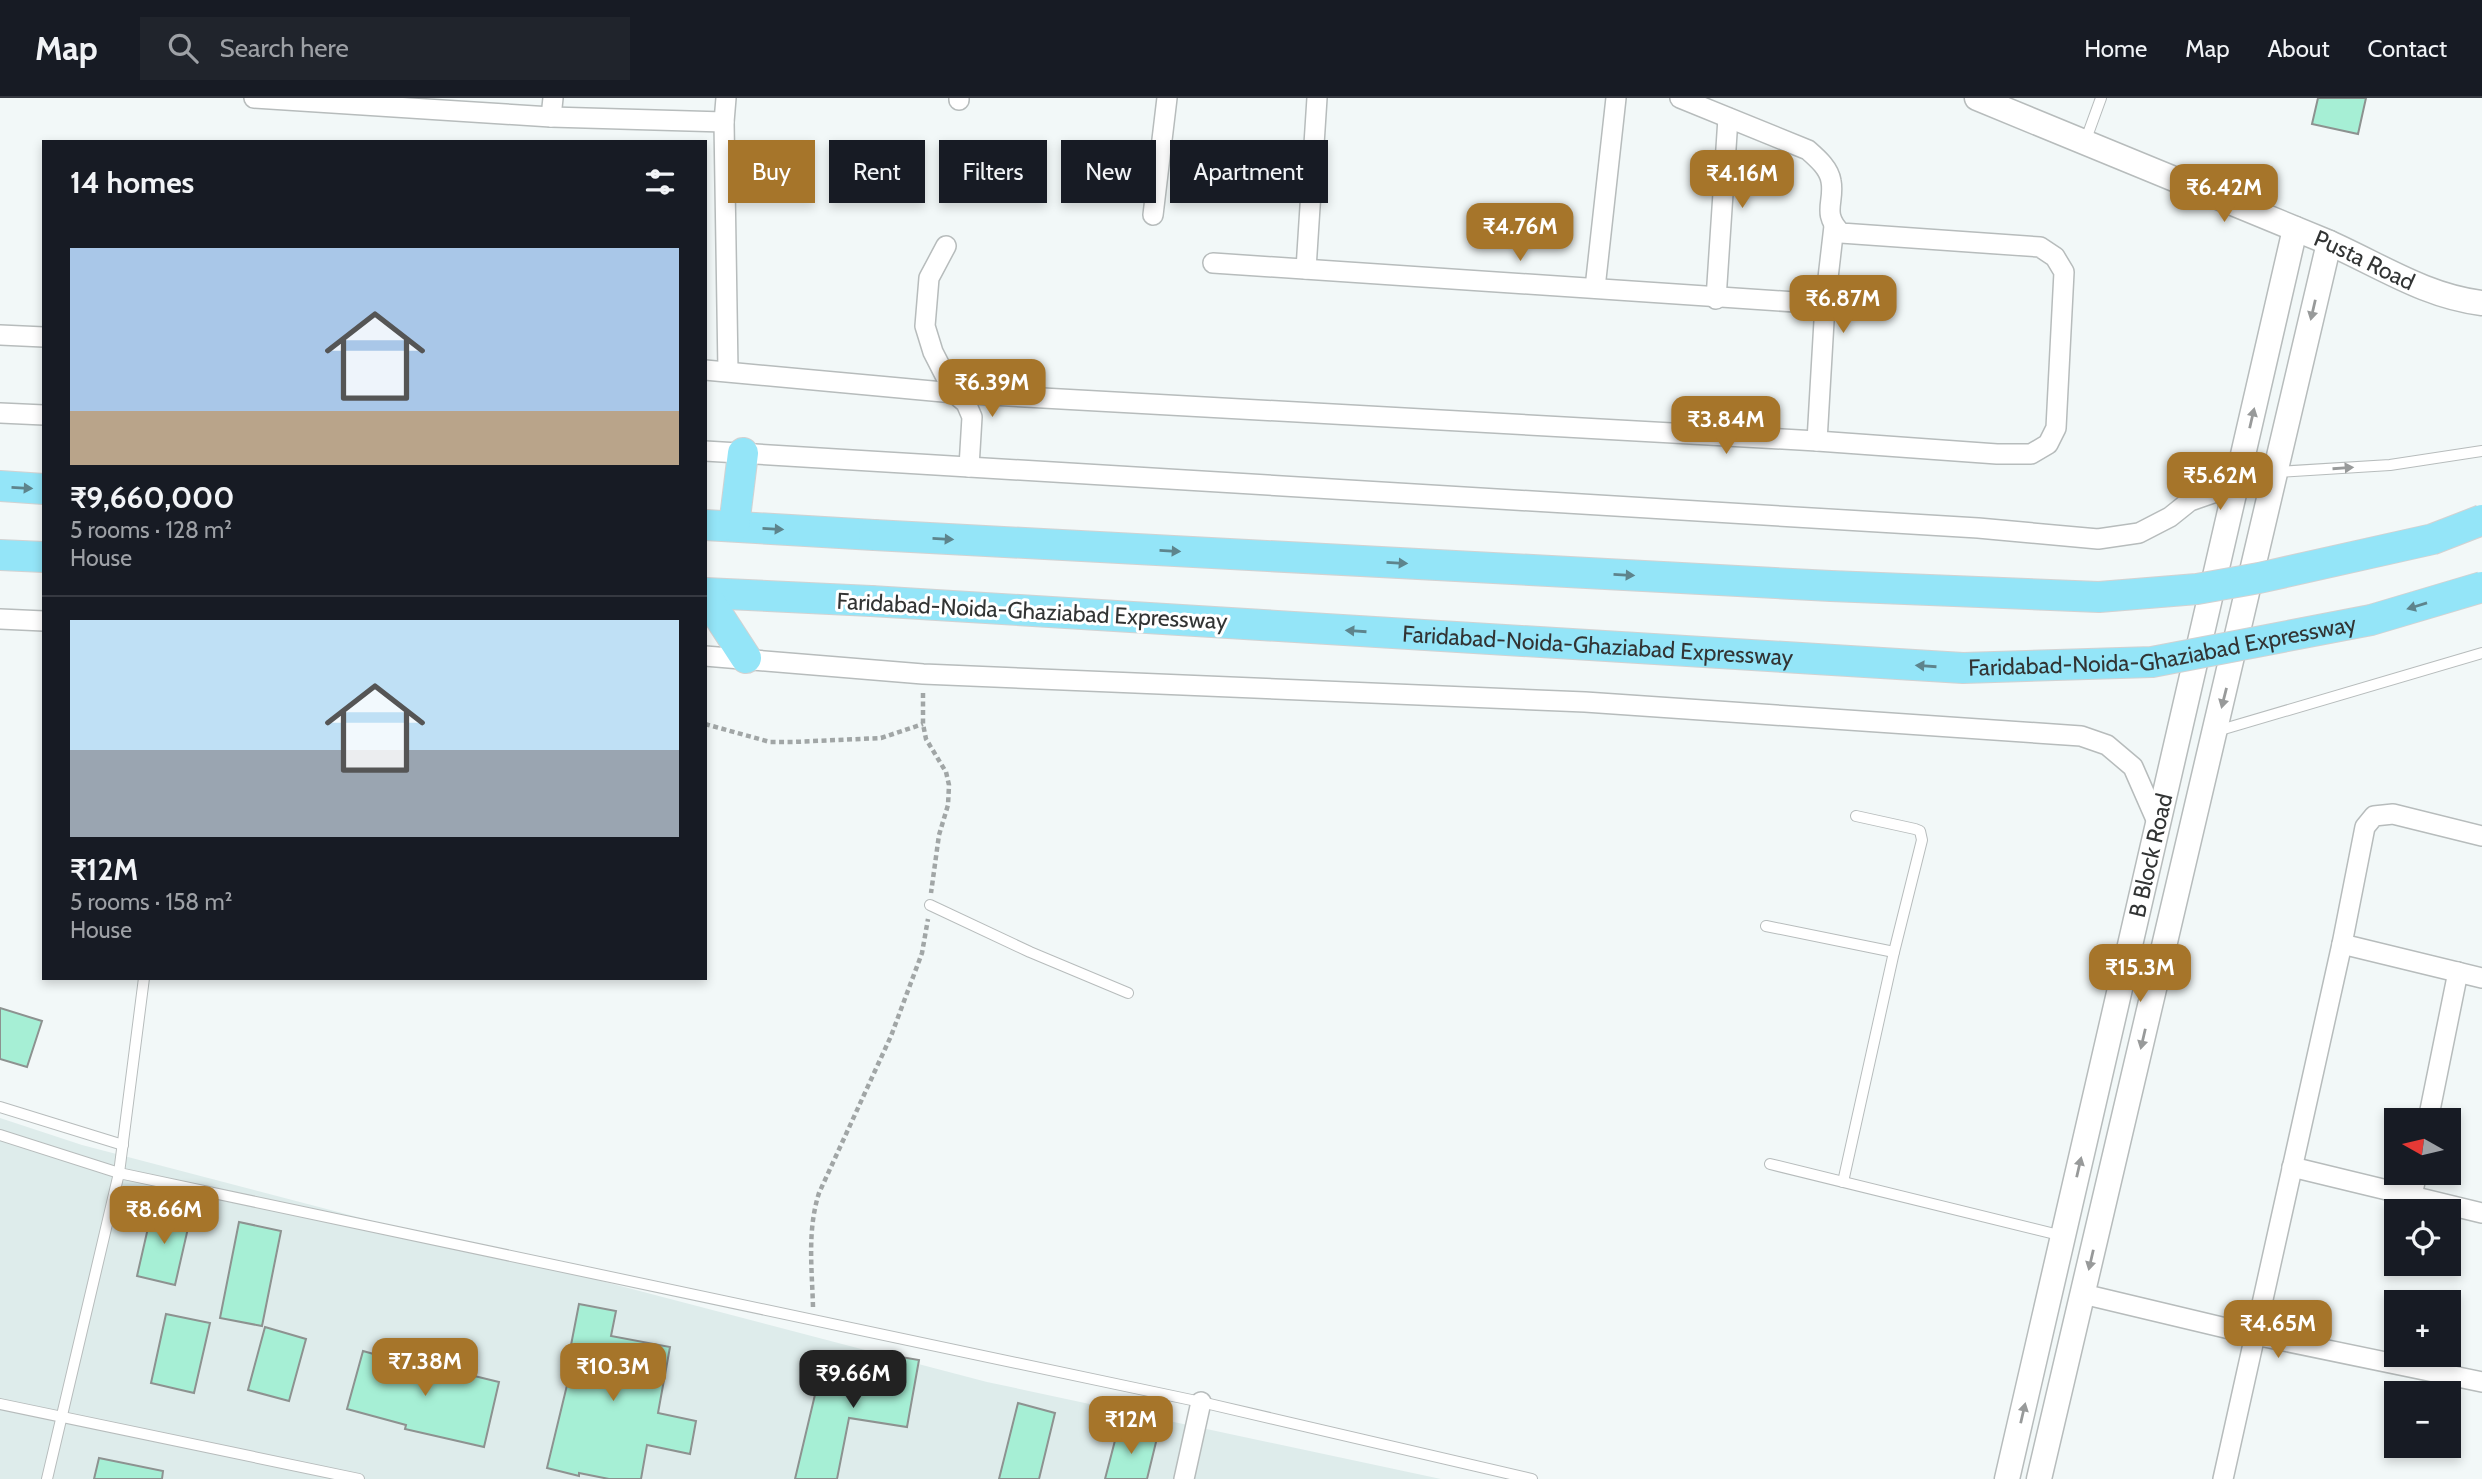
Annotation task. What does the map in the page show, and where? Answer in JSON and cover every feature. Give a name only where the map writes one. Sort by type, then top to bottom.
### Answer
[{"type":"main road","points":[[743,453],[720,526],[1831,586],[2099,597],[2197,589],[2259,578],[2433,539],[2482,520]]},
{"type":"main road","points":[[0,486],[42,489]]},
{"type":"main road","points":[[0,555],[42,557]]},
{"type":"main road","name":"Faridabad-Noida-Ghaziabad Expressway","points":[[707,594],[871,601],[1963,668],[2152,662],[2371,620],[2482,587]]},
{"type":"main road","points":[[707,597],[746,658]]},
{"type":"street","points":[[254,98],[552,108],[724,121]]},
{"type":"street","points":[[726,98],[724,121],[728,371]]},
{"type":"street","points":[[1153,215],[1167,98]]},
{"type":"street","points":[[1306,269],[1317,98]]},
{"type":"street","points":[[1595,288],[1616,98]]},
{"type":"street","points":[[707,370],[954,393],[1817,441],[1997,454],[2031,454],[2049,444],[2056,428],[2064,272],[2055,257],[2040,247],[1840,233],[1829,216],[1831,180],[1821,161],[1808,150],[1680,98]]},
{"type":"street","name":"Pusta Road","points":[[1977,98],[2329,243],[2407,282],[2442,296],[2482,303]]},
{"type":"street","points":[[1716,299],[1728,118]]},
{"type":"street","points":[[1817,441],[1825,304],[1834,226]]},
{"type":"street","name":"B Block Road","points":[[2007,1479],[2295,229]]},
{"type":"street","name":"B Block Road","points":[[2039,1479],[2329,243]]},
{"type":"street","points":[[946,246],[929,278],[925,326],[933,352],[954,393],[966,403],[972,417],[969,467]]},
{"type":"street","points":[[1213,263],[1595,288],[1716,299],[1825,304]]},
{"type":"street","points":[[0,335],[42,337]]},
{"type":"street","points":[[0,413],[42,415]]},
{"type":"street","points":[[707,451],[1978,528],[2098,539],[2139,533],[2170,517],[2190,501],[2236,485]]},
{"type":"street","points":[[0,619],[42,621]]},
{"type":"street","points":[[707,656],[923,674],[1585,702],[2081,736],[2107,745],[2133,768],[2158,824]]},
{"type":"street","points":[[2223,1479],[2342,944],[2365,827],[2369,820],[2383,814],[2393,814],[2482,836]]},
{"type":"street","points":[[2342,944],[2482,978]]},
{"type":"street","points":[[2430,1108],[2458,972]]},
{"type":"street","points":[[2292,1167],[2482,1213]]},
{"type":"street","points":[[2412,1196],[2414,1185]]},
{"type":"street","points":[[2083,1294],[2255,1335],[2482,1382]]},
{"type":"street","points":[[1184,1479],[1201,1402]]},
{"type":"lane","points":[[2085,143],[2101,98]]},
{"type":"lane","points":[[2275,472],[2390,465],[2482,451]]},
{"type":"lane","points":[[2216,731],[2482,653]]},
{"type":"lane","points":[[1843,1182],[1922,835],[1915,829],[1856,816]]},
{"type":"lane","points":[[930,905],[1030,952],[1128,993]]},
{"type":"lane","points":[[1766,926],[1894,951]]},
{"type":"lane","points":[[47,1479],[119,1173],[144,980]]},
{"type":"lane","points":[[0,1107],[123,1144]]},
{"type":"lane","points":[[0,1135],[119,1173],[1201,1402],[1532,1479]]},
{"type":"lane","points":[[1770,1164],[2063,1236]]},
{"type":"lane","points":[[0,1404],[319,1474],[359,1479]]},
{"type":"path","points":[[814,1322],[810,1232],[813,1212],[819,1193],[891,1036],[922,953],[934,860],[948,805],[949,785],[946,772],[926,739],[923,724],[923,674]]},
{"type":"path","points":[[707,725],[770,741],[793,742],[881,738],[923,724]]},
{"type":"shaded area","points":[[0,1118],[82,1145],[987,1382],[1441,1479],[0,1479]]},
{"type":"building","points":[[2318,98],[2366,98],[2358,134],[2312,124]]},
{"type":"building","points":[[0,1008],[42,1021],[27,1067],[0,1059]]},
{"type":"building","points":[[153,1206],[191,1215],[175,1285],[137,1276]]},
{"type":"building","points":[[239,1222],[281,1231],[262,1326],[220,1318]]},
{"type":"building","points":[[579,1304],[616,1311],[611,1336],[670,1347],[658,1413],[696,1421],[690,1454],[647,1445],[641,1479],[609,1479],[579,1473],[579,1476],[547,1468],[568,1381],[564,1381]]},
{"type":"building","points":[[166,1314],[210,1323],[194,1393],[151,1383]]},
{"type":"building","points":[[265,1327],[306,1339],[289,1401],[248,1390]]},
{"type":"building","points":[[363,1351],[420,1367],[421,1363],[499,1382],[484,1447],[405,1429],[406,1425],[347,1409]]},
{"type":"building","points":[[883,1354],[919,1360],[907,1427],[849,1418],[837,1479],[795,1479],[823,1361],[880,1374]]},
{"type":"building","points":[[1018,1403],[1055,1413],[1039,1479],[999,1479]]},
{"type":"building","points":[[1118,1429],[1157,1438],[1147,1479],[1105,1479]]},
{"type":"building","points":[[99,1458],[163,1471],[162,1479],[94,1479]]}]
